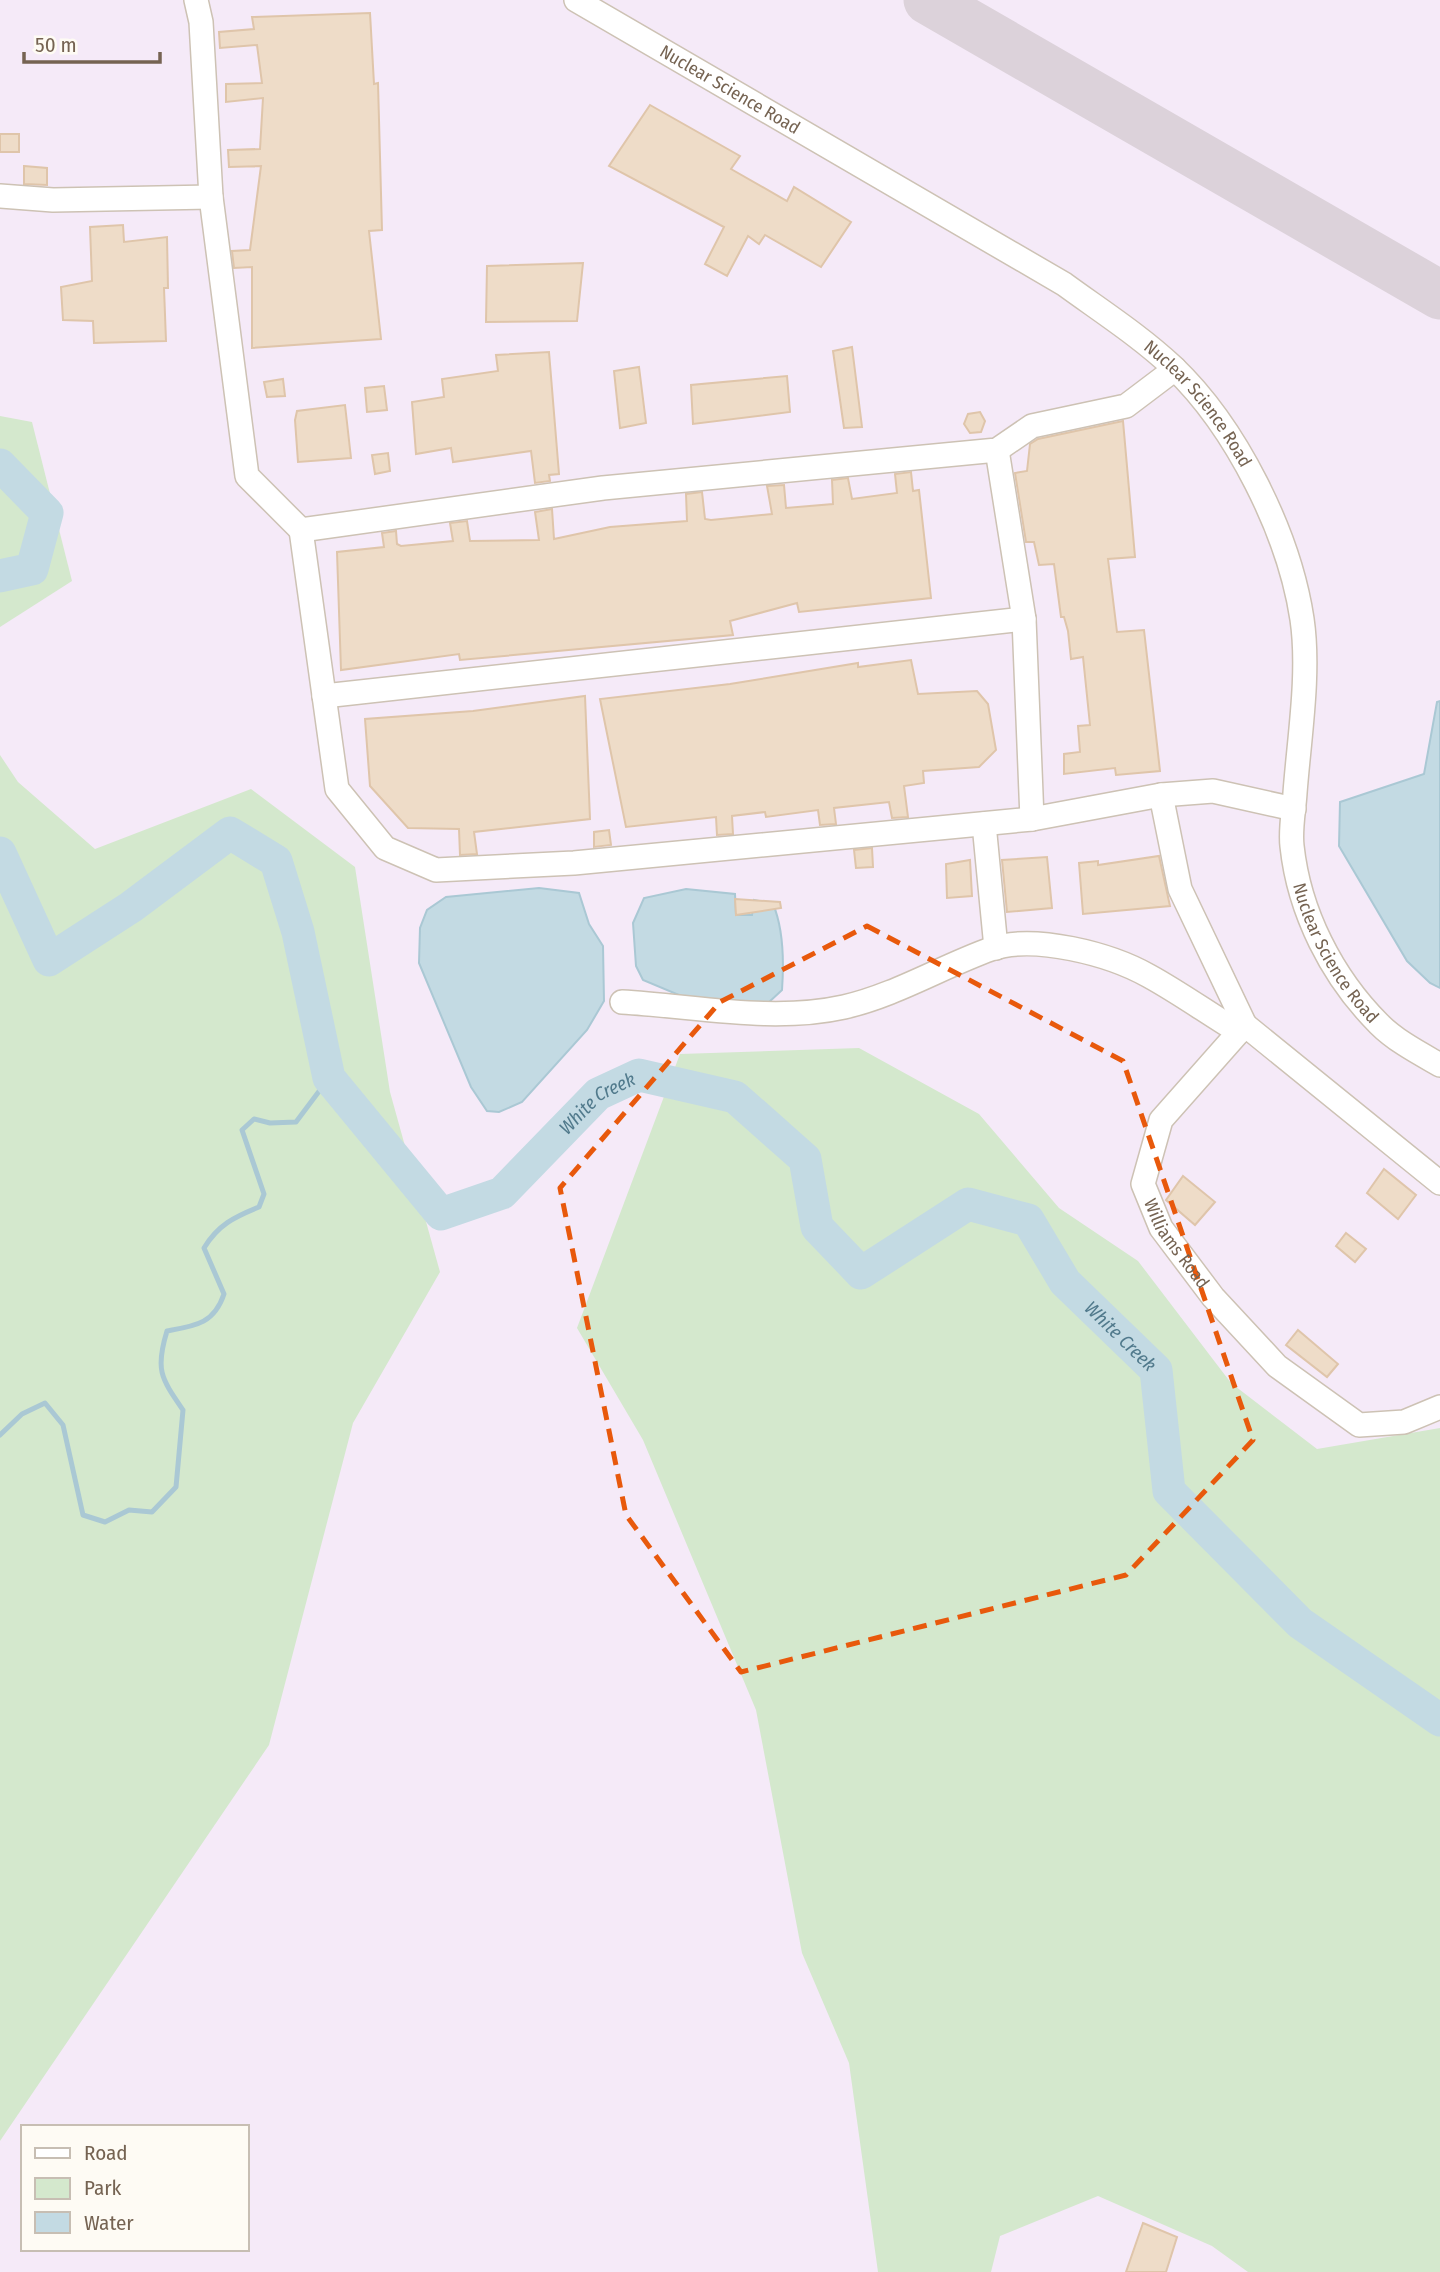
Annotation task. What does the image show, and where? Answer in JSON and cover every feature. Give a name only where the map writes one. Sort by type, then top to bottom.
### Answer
[{"type":"street","points":[[196,0],[201,22],[211,197],[247,476],[301,530],[337,789],[385,848],[436,870],[574,863],[984,824],[1032,819],[1161,795],[1213,790],[1294,809]]},
{"type":"street","name":"Nuclear Science Road","points":[[576,0],[1064,284],[1131,331],[1175,369],[1234,446],[1264,498],[1291,572],[1302,620],[1303,685],[1292,845],[1311,924],[1324,949],[1379,1024],[1440,1065]]},
{"type":"street","points":[[0,196],[53,200],[211,197]]},
{"type":"street","points":[[301,530],[603,488],[997,450],[1032,426],[1126,406],[1175,369]]},
{"type":"street","points":[[997,450],[1024,619],[1032,819]]},
{"type":"street","points":[[324,696],[1024,619]]},
{"type":"street","points":[[1161,795],[1180,889],[1242,1029]]},
{"type":"street","points":[[984,824],[996,947]]},
{"type":"street","points":[[622,1002],[716,1011],[810,1012],[845,1006],[907,987],[944,967],[996,947],[1026,941],[1104,958],[1147,974],[1242,1029],[1440,1183]]},
{"type":"street","name":"Williams Road","points":[[1242,1029],[1161,1120],[1143,1184],[1161,1228],[1213,1297],[1277,1366],[1359,1425],[1404,1422],[1440,1407]]},
{"type":"highlighted area","points":[[867,926],[1123,1061],[1253,1440],[1126,1575],[741,1672],[626,1515],[560,1188],[720,1002]]},
{"type":"shaded area","points":[[0,0],[1440,0],[1440,2272],[0,2272]]},
{"type":"green space","points":[[0,416],[32,422],[72,581],[0,627]]},
{"type":"green space","points":[[0,755],[18,782],[95,849],[251,789],[355,867],[390,1092],[440,1272],[353,1423],[269,1745],[0,2141]]},
{"type":"green space","points":[[859,1048],[979,1114],[1059,1208],[1138,1261],[1231,1383],[1317,1449],[1440,1428],[1440,2272],[1248,2272],[1212,2246],[1098,2196],[1000,2236],[991,2272],[878,2272],[849,2063],[802,1953],[756,1710],[643,1440],[577,1328],[680,1054]]},
{"type":"water","points":[[1440,701],[1440,988],[1430,983],[1407,961],[1339,846],[1340,802],[1424,774],[1437,702]]},
{"type":"water","points":[[539,888],[579,893],[589,924],[603,946],[604,1001],[587,1030],[522,1102],[499,1112],[487,1111],[471,1087],[419,963],[420,928],[427,910],[446,897]]},
{"type":"water","points":[[686,889],[735,894],[736,915],[752,915],[754,900],[773,904],[782,946],[782,990],[767,1004],[686,998],[643,980],[636,966],[633,923],[644,898]]},
{"type":"building","points":[[370,13],[374,84],[378,83],[382,230],[369,231],[381,339],[252,348],[252,267],[234,268],[232,251],[250,250],[261,166],[229,167],[228,150],[260,149],[263,98],[226,102],[226,84],[262,83],[257,45],[220,48],[219,32],[254,29],[252,17]]},
{"type":"building","points":[[650,105],[740,156],[731,169],[787,201],[794,187],[851,222],[821,267],[765,235],[759,244],[748,236],[727,276],[705,264],[724,227],[609,166]]},
{"type":"building","points":[[0,134],[19,134],[19,152],[0,152]]},
{"type":"building","points":[[24,166],[47,168],[47,185],[24,184]]},
{"type":"building","points":[[123,225],[124,242],[167,237],[168,288],[164,288],[166,341],[94,343],[93,321],[63,320],[61,287],[92,281],[90,227]]},
{"type":"building","points":[[583,263],[577,321],[486,322],[487,266]]},
{"type":"building","points":[[852,347],[862,427],[844,428],[833,351]]},
{"type":"building","points":[[549,352],[559,474],[549,475],[550,481],[535,483],[531,451],[453,462],[451,448],[416,454],[412,402],[444,397],[442,379],[498,371],[496,355]]},
{"type":"building","points":[[639,367],[646,423],[620,428],[614,371]]},
{"type":"building","points":[[787,376],[790,412],[693,424],[691,385]]},
{"type":"building","points":[[283,379],[285,396],[267,397],[264,382]]},
{"type":"building","points":[[384,386],[387,410],[367,412],[365,388]]},
{"type":"building","points":[[345,405],[351,458],[298,462],[295,420],[297,411]]},
{"type":"building","points":[[980,412],[985,421],[981,432],[970,433],[964,424],[968,414]]},
{"type":"building","points":[[1123,421],[1135,557],[1108,559],[1117,632],[1144,630],[1160,771],[1116,775],[1115,768],[1064,774],[1064,754],[1080,752],[1078,726],[1090,725],[1083,657],[1071,659],[1068,631],[1064,617],[1061,617],[1054,564],[1039,565],[1034,542],[1026,542],[1015,473],[1027,471],[1030,444],[1038,439]]},
{"type":"building","points":[[388,453],[390,471],[375,474],[372,455]]},
{"type":"building","points":[[911,472],[913,491],[919,490],[931,598],[799,612],[797,603],[730,621],[733,635],[460,660],[459,654],[341,670],[337,552],[384,547],[382,533],[396,531],[397,544],[401,546],[453,541],[450,523],[467,521],[470,541],[539,540],[535,512],[552,509],[554,539],[610,527],[687,521],[686,494],[702,492],[705,519],[772,514],[767,486],[784,485],[786,508],[833,504],[832,480],[848,478],[852,499],[897,493],[895,474]]},
{"type":"building","points":[[911,660],[918,694],[977,691],[988,704],[996,750],[979,767],[923,771],[924,783],[904,786],[908,817],[892,818],[889,802],[834,808],[836,824],[820,825],[818,810],[766,817],[765,812],[732,816],[733,834],[717,835],[716,817],[626,827],[600,699],[730,684],[858,663],[858,667]]},
{"type":"building","points":[[585,696],[590,819],[474,832],[477,854],[460,855],[459,829],[408,828],[370,786],[365,719],[473,711]]},
{"type":"building","points":[[609,830],[611,845],[594,847],[594,832]]},
{"type":"building","points":[[872,848],[873,867],[856,868],[854,850]]},
{"type":"building","points":[[1159,856],[1170,906],[1083,914],[1079,863],[1098,861],[1098,865]]},
{"type":"building","points":[[1047,857],[1052,908],[1007,912],[1002,860]]},
{"type":"building","points":[[970,860],[972,896],[947,898],[946,864]]},
{"type":"building","points":[[735,899],[780,902],[781,908],[736,915]]},
{"type":"building","points":[[1384,1169],[1416,1195],[1398,1219],[1367,1193]]},
{"type":"building","points":[[1183,1176],[1215,1202],[1195,1225],[1166,1200]]},
{"type":"building","points":[[1346,1233],[1366,1249],[1355,1262],[1336,1246]]},
{"type":"building","points":[[1298,1330],[1338,1364],[1327,1377],[1286,1345]]},
{"type":"building","points":[[1143,2223],[1177,2237],[1166,2272],[1126,2272]]},
{"type":"waterway","name":"White Creek","points":[[0,465],[47,513],[32,569],[0,576]]},
{"type":"waterway","name":"White Creek","points":[[0,853],[49,960],[131,907],[230,833],[276,861],[298,932],[329,1078],[441,1214],[502,1193],[598,1094],[639,1075],[735,1097],[805,1159],[817,1227],[861,1273],[968,1204],[1028,1220],[1065,1282],[1156,1370],[1169,1491],[1300,1623],[1440,1720]]},
{"type":"waterway","points":[[0,1435],[22,1414],[45,1403],[63,1425],[83,1515],[105,1522],[129,1510],[152,1512],[176,1487],[183,1410],[162,1373],[163,1344],[167,1331],[195,1325],[215,1312],[224,1294],[204,1248],[227,1223],[259,1207],[264,1194],[242,1130],[254,1119],[270,1123],[296,1122],[329,1078]]},
{"type":"taxiway","points":[[928,0],[1440,295]]}]
